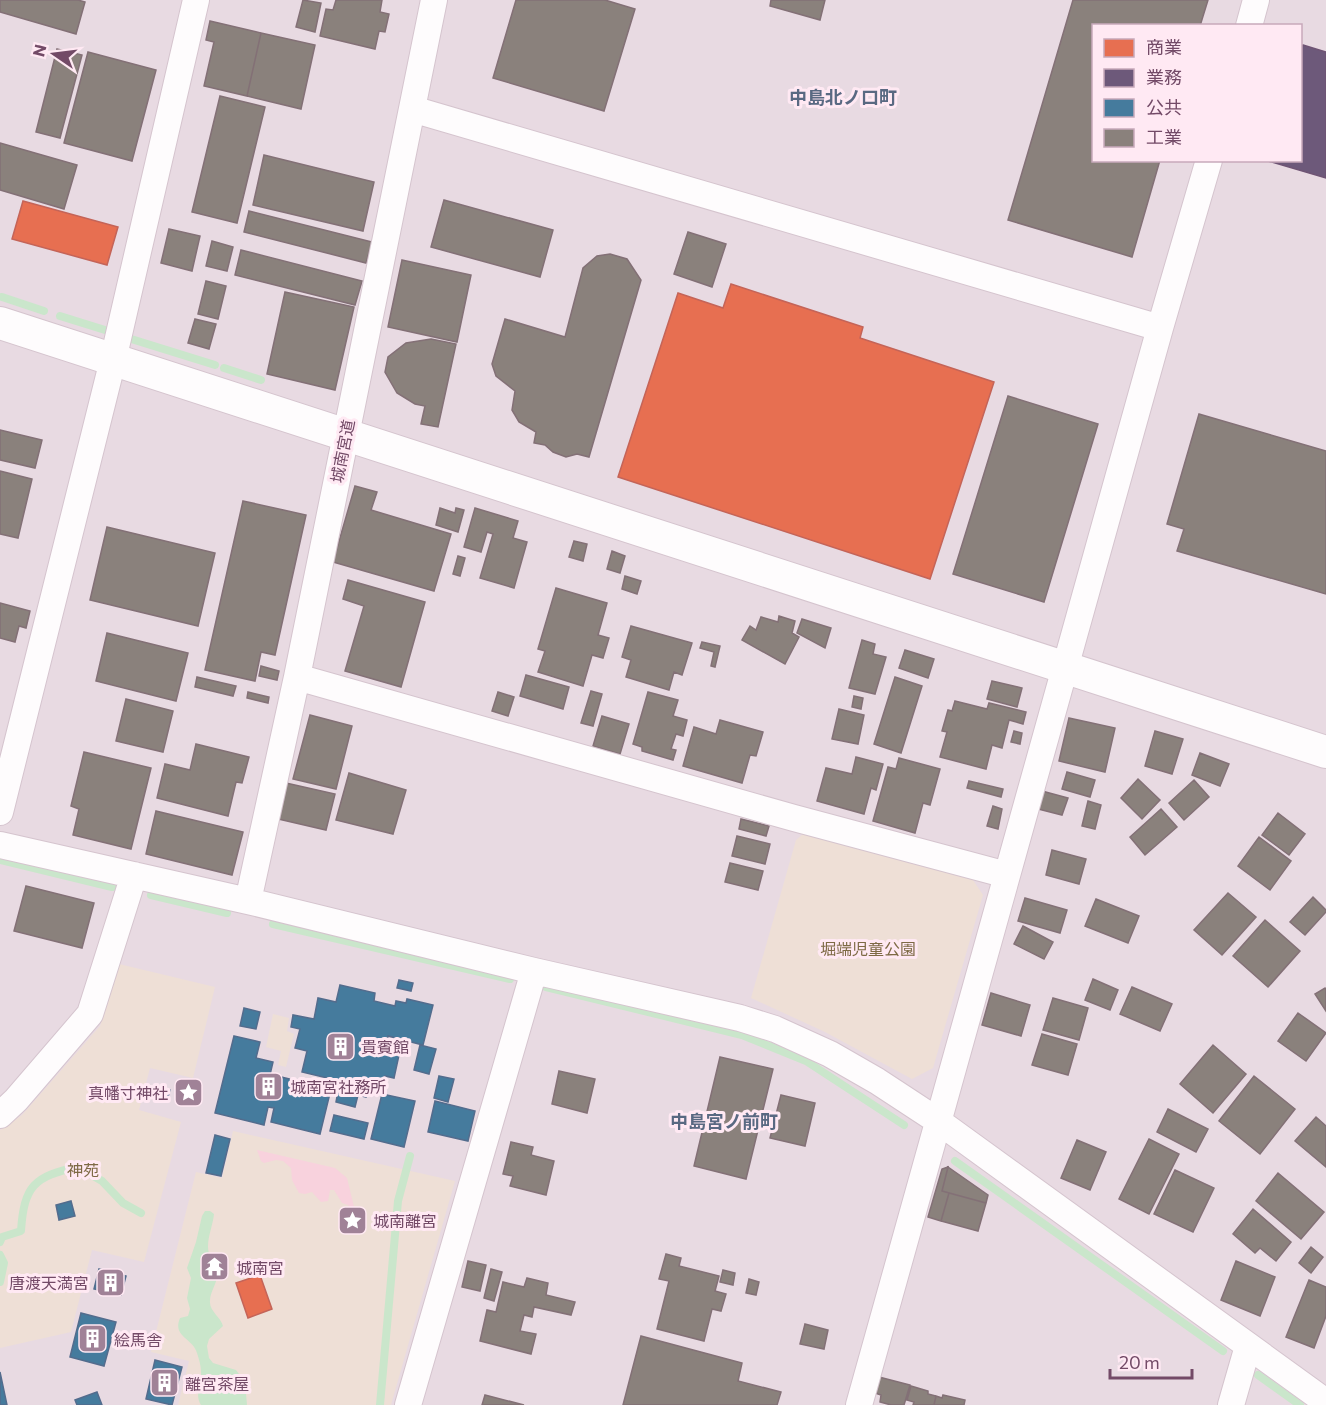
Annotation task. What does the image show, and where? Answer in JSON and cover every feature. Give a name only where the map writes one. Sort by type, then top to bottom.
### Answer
[{"type":"street","points":[[0,812],[112,360],[196,0]]},
{"type":"street","name":"城南宮道","points":[[248,901],[297,677],[434,0]]},
{"type":"street","points":[[1250,24],[1256,0]]},
{"type":"street","points":[[412,109],[1160,328]]},
{"type":"street","points":[[859,1405],[1208,162]]},
{"type":"street","points":[[0,323],[1326,752]]},
{"type":"street","points":[[297,677],[783,815],[1007,875]]},
{"type":"street","points":[[0,845],[248,901],[534,971],[740,1018],[775,1029],[830,1054],[938,1120],[1326,1402]]},
{"type":"street","points":[[0,1115],[16,1100],[90,1014],[134,876]]},
{"type":"street","points":[[408,1405],[534,971]]},
{"type":"street","points":[[1231,1405],[1248,1346]]},
{"type":"shaded area","points":[[0,0],[1326,0],[1326,1405],[0,1405]]},
{"type":"shaded area","points":[[205,1211],[214,1214],[208,1247],[217,1277],[210,1297],[210,1305],[223,1326],[209,1339],[207,1346],[209,1358],[213,1363],[236,1370],[245,1382],[247,1405],[201,1405],[198,1393],[201,1367],[195,1348],[179,1329],[180,1318],[188,1316],[190,1309],[187,1298],[191,1278],[187,1268]]},
{"type":"green space","name":"堀端児童公園","points":[[803,834],[971,877],[983,895],[933,1068],[912,1079],[825,1032],[751,998],[796,840]]},
{"type":"green space","name":"神苑","points":[[119,964],[215,987],[193,1078],[150,1068],[139,1110],[181,1122],[144,1262],[92,1250],[71,1332],[0,1348],[0,1130],[22,1115],[100,1026]]},
{"type":"green space","points":[[273,1014],[289,1018],[287,1031],[294,1034],[286,1067],[278,1065],[281,1051],[266,1047]]},
{"type":"green space","points":[[233,1131],[455,1181],[391,1405],[178,1405],[189,1361],[151,1352],[196,1172],[222,1178]]},
{"type":"sand","points":[[257,1150],[335,1168],[347,1178],[355,1211],[342,1203],[334,1190],[330,1190],[328,1201],[321,1202],[312,1192],[299,1193],[292,1180],[291,1168],[283,1161],[264,1163]]},
{"type":"building: 商業","points":[[23,201],[118,227],[107,265],[12,239]]},
{"type":"building: 商業","points":[[731,284],[863,327],[860,338],[994,382],[930,579],[618,477],[678,293],[723,308]]},
{"type":"building: 商業","points":[[260,1275],[272,1309],[248,1318],[236,1283]]},
{"type":"building: 業務","points":[[1303,45],[1326,52],[1326,178],[1271,162],[1302,162]]},
{"type":"building: 公共","points":[[399,980],[413,983],[411,991],[397,988]]},
{"type":"building: 公共","name":"貴賓館","points":[[340,985],[375,993],[374,1001],[395,1006],[396,1001],[406,1003],[407,999],[433,1005],[423,1045],[388,1036],[384,1051],[399,1055],[394,1078],[385,1076],[383,1088],[369,1085],[366,1097],[358,1095],[355,1107],[336,1102],[340,1081],[302,1072],[307,1051],[295,1048],[300,1029],[291,1027],[293,1015],[314,1019],[318,998],[336,1002]]},
{"type":"building: 公共","points":[[244,1008],[260,1012],[256,1029],[240,1026]]},
{"type":"building: 公共","name":"城南宮社務所","points":[[234,1036],[260,1042],[256,1058],[273,1062],[269,1079],[280,1082],[281,1077],[331,1089],[320,1134],[271,1122],[274,1108],[268,1107],[264,1125],[215,1113]]},
{"type":"building: 公共","points":[[420,1045],[436,1049],[429,1074],[414,1070]]},
{"type":"building: 公共","points":[[439,1076],[454,1079],[448,1102],[434,1098]]},
{"type":"building: 公共","points":[[158,1087],[170,1090],[167,1100],[155,1097]]},
{"type":"building: 公共","points":[[382,1094],[415,1101],[404,1147],[371,1139]]},
{"type":"building: 公共","points":[[435,1101],[475,1111],[468,1141],[428,1132]]},
{"type":"building: 公共","points":[[334,1115],[368,1123],[364,1139],[330,1131]]},
{"type":"building: 公共","points":[[215,1135],[230,1139],[221,1176],[206,1173]]},
{"type":"building: 公共","points":[[71,1201],[75,1216],[59,1220],[56,1205]]},
{"type":"building: 公共","name":"唐渡天満宮","points":[[99,1269],[126,1276],[121,1295],[94,1289]]},
{"type":"building: 公共","name":"絵馬舎","points":[[81,1313],[116,1322],[104,1366],[70,1357]]},
{"type":"building: 公共","name":"離宮茶屋","points":[[155,1360],[182,1367],[172,1405],[146,1399]]},
{"type":"building: 公共","points":[[0,1372],[7,1405],[0,1405]]},
{"type":"building: 公共","points":[[97,1392],[102,1405],[77,1405],[75,1400]]},
{"type":"building: 工業","points":[[0,0],[78,0],[85,2],[76,34],[0,12]]},
{"type":"building: 工業","points":[[303,0],[321,3],[315,32],[296,27]]},
{"type":"building: 工業","points":[[336,0],[382,0],[380,12],[389,14],[385,32],[379,31],[375,49],[320,36],[326,9],[333,10]]},
{"type":"building: 工業","points":[[516,0],[605,0],[635,9],[604,111],[493,78]]},
{"type":"building: 工業","points":[[771,0],[825,0],[820,20],[770,6]]},
{"type":"building: 工業","points":[[1073,0],[1208,0],[1201,24],[1092,24],[1092,162],[1159,162],[1132,257],[1008,220]]},
{"type":"building: 工業","points":[[210,21],[261,33],[247,96],[204,86],[214,42],[206,40]]},
{"type":"building: 工業","points":[[261,33],[315,45],[301,109],[247,96]]},
{"type":"building: 工業","points":[[57,49],[82,55],[60,138],[36,132]]},
{"type":"building: 工業","points":[[88,52],[156,70],[132,161],[64,143]]},
{"type":"building: 工業","points":[[220,96],[265,107],[237,223],[192,212]]},
{"type":"building: 工業","points":[[0,143],[77,165],[64,209],[0,190]]},
{"type":"building: 工業","points":[[264,155],[374,182],[363,231],[253,205]]},
{"type":"building: 工業","points":[[444,200],[553,230],[540,277],[431,247]]},
{"type":"building: 工業","points":[[249,211],[372,242],[366,263],[244,232]]},
{"type":"building: 工業","points":[[169,229],[200,236],[192,271],[161,263]]},
{"type":"building: 工業","points":[[688,232],[726,244],[712,287],[674,274]]},
{"type":"building: 工業","points":[[212,241],[233,247],[227,271],[206,266]]},
{"type":"building: 工業","points":[[241,250],[362,281],[355,305],[235,275]]},
{"type":"building: 工業","points":[[610,254],[627,259],[641,280],[589,457],[577,454],[566,457],[553,452],[545,445],[534,443],[536,432],[519,422],[512,410],[515,391],[496,376],[492,364],[505,319],[565,337],[583,268],[597,256]]},
{"type":"building: 工業","points":[[402,260],[471,275],[457,342],[388,327]]},
{"type":"building: 工業","points":[[206,281],[226,286],[218,319],[198,314]]},
{"type":"building: 工業","points":[[285,292],[354,307],[335,390],[267,374]]},
{"type":"building: 工業","points":[[195,319],[216,324],[209,349],[188,343]]},
{"type":"building: 工業","points":[[431,339],[456,344],[438,427],[421,424],[425,406],[415,404],[397,393],[385,372],[388,357],[406,343]]},
{"type":"building: 工業","points":[[1008,396],[1098,424],[1044,602],[953,574]]},
{"type":"building: 工業","points":[[1199,414],[1326,451],[1326,594],[1177,551],[1184,529],[1167,524]]},
{"type":"building: 工業","points":[[0,430],[42,440],[35,468],[0,460]]},
{"type":"building: 工業","points":[[0,471],[32,479],[18,538],[0,534]]},
{"type":"building: 工業","points":[[355,486],[377,492],[371,510],[451,534],[434,591],[333,562]]},
{"type":"building: 工業","points":[[243,501],[306,515],[275,655],[261,652],[255,681],[205,670]]},
{"type":"building: 工業","points":[[440,508],[455,513],[456,508],[464,510],[458,532],[436,525]]},
{"type":"building: 工業","points":[[475,508],[518,521],[513,538],[527,542],[514,588],[480,578],[493,534],[487,532],[481,552],[464,547]]},
{"type":"building: 工業","points":[[107,527],[215,553],[198,626],[90,600]]},
{"type":"building: 工業","points":[[574,541],[587,544],[583,561],[569,557]]},
{"type":"building: 工業","points":[[612,551],[625,556],[620,573],[607,569]]},
{"type":"building: 工業","points":[[458,556],[465,558],[460,576],[453,574]]},
{"type":"building: 工業","points":[[625,576],[641,581],[637,594],[622,589]]},
{"type":"building: 工業","points":[[348,580],[425,602],[401,687],[345,671],[364,606],[343,599]]},
{"type":"building: 工業","points":[[556,588],[607,603],[598,635],[609,638],[603,658],[592,655],[583,686],[538,672],[545,651],[538,649]]},
{"type":"building: 工業","points":[[0,603],[30,611],[26,628],[19,626],[15,642],[0,638]]},
{"type":"building: 工業","points":[[779,616],[795,621],[792,633],[799,637],[785,664],[742,640],[750,626],[756,630],[761,617],[778,622]]},
{"type":"building: 工業","points":[[802,619],[831,628],[825,648],[797,633]]},
{"type":"building: 工業","points":[[631,626],[692,643],[682,675],[674,672],[669,690],[626,677],[631,660],[622,657]]},
{"type":"building: 工業","points":[[107,633],[188,653],[176,701],[96,681]]},
{"type":"building: 工業","points":[[862,640],[875,644],[873,654],[886,657],[875,694],[849,688]]},
{"type":"building: 工業","points":[[702,642],[720,646],[715,667],[711,666],[714,652],[700,648]]},
{"type":"building: 工業","points":[[905,650],[934,659],[928,678],[899,668]]},
{"type":"building: 工業","points":[[261,666],[279,671],[277,680],[259,676]]},
{"type":"building: 工業","points":[[526,675],[569,687],[563,709],[520,696]]},
{"type":"building: 工業","points":[[197,677],[236,686],[233,696],[195,687]]},
{"type":"building: 工業","points":[[895,677],[922,686],[901,753],[874,744]]},
{"type":"building: 工業","points":[[992,681],[1022,688],[1017,707],[987,699]]},
{"type":"building: 工業","points":[[591,691],[602,694],[593,726],[581,723]]},
{"type":"building: 工業","points":[[248,692],[269,697],[268,703],[247,698]]},
{"type":"building: 工業","points":[[498,692],[514,697],[508,716],[492,711]]},
{"type":"building: 工業","points":[[648,692],[678,700],[673,716],[687,720],[683,736],[676,734],[671,749],[676,750],[673,760],[642,751],[642,747],[633,744]]},
{"type":"building: 工業","points":[[854,696],[863,698],[861,709],[852,707]]},
{"type":"building: 工業","points":[[126,699],[173,711],[163,752],[116,741]]},
{"type":"building: 工業","points":[[955,701],[987,709],[989,703],[1026,712],[1023,724],[1009,720],[1002,748],[992,745],[986,769],[940,757],[947,732],[942,731],[948,710],[952,711]]},
{"type":"building: 工業","points":[[839,709],[864,715],[858,744],[832,739]]},
{"type":"building: 工業","points":[[310,715],[352,726],[336,789],[293,779]]},
{"type":"building: 工業","points":[[602,716],[629,724],[620,754],[593,746]]},
{"type":"building: 工業","points":[[1069,718],[1115,728],[1105,772],[1059,761]]},
{"type":"building: 工業","points":[[720,720],[763,732],[756,756],[750,755],[742,783],[683,766],[694,727],[716,734]]},
{"type":"building: 工業","points":[[1014,731],[1022,733],[1020,744],[1011,742]]},
{"type":"building: 工業","points":[[1155,731],[1183,739],[1172,774],[1145,766]]},
{"type":"building: 工業","points":[[196,744],[249,757],[242,783],[236,782],[228,816],[157,798],[165,764],[190,770]]},
{"type":"building: 工業","points":[[84,752],[151,768],[131,849],[73,835],[79,809],[71,806]]},
{"type":"building: 工業","points":[[1200,753],[1229,764],[1220,786],[1192,775]]},
{"type":"building: 工業","points":[[856,757],[883,764],[876,790],[871,788],[864,814],[817,801],[826,768],[852,774]]},
{"type":"building: 工業","points":[[899,758],[940,769],[930,805],[923,803],[915,833],[873,821],[888,767],[896,769]]},
{"type":"building: 工業","points":[[1067,772],[1095,780],[1090,797],[1062,789]]},
{"type":"building: 工業","points":[[349,773],[406,790],[393,834],[336,820]]},
{"type":"building: 工業","points":[[1138,779],[1160,800],[1142,819],[1121,798]]},
{"type":"building: 工業","points":[[1194,780],[1209,797],[1184,820],[1169,803]]},
{"type":"building: 工業","points":[[969,781],[1003,789],[1001,797],[967,788]]},
{"type":"building: 工業","points":[[286,783],[335,794],[326,830],[278,819]]},
{"type":"building: 工業","points":[[1042,791],[1068,798],[1062,815],[1038,809]]},
{"type":"building: 工業","points":[[1088,801],[1101,805],[1095,829],[1082,826]]},
{"type":"building: 工業","points":[[993,806],[1002,809],[998,829],[987,826]]},
{"type":"building: 工業","points":[[1161,809],[1177,827],[1145,855],[1130,837]]},
{"type":"building: 工業","points":[[156,811],[243,832],[232,875],[146,854]]},
{"type":"building: 工業","points":[[1278,813],[1305,834],[1289,855],[1262,835]]},
{"type":"building: 工業","points":[[741,819],[769,826],[766,836],[739,829]]},
{"type":"building: 工業","points":[[737,836],[770,844],[765,864],[732,856]]},
{"type":"building: 工業","points":[[1259,837],[1291,861],[1270,890],[1238,866]]},
{"type":"building: 工業","points":[[1052,850],[1086,859],[1079,884],[1046,875]]},
{"type":"building: 工業","points":[[730,863],[763,871],[758,890],[725,882]]},
{"type":"building: 工業","points":[[26,886],[94,903],[82,948],[14,931]]},
{"type":"building: 工業","points":[[1228,893],[1256,917],[1222,955],[1194,930]]},
{"type":"building: 工業","points":[[1313,897],[1326,912],[1305,935],[1290,922]]},
{"type":"building: 工業","points":[[1025,898],[1067,910],[1060,933],[1018,921]]},
{"type":"building: 工業","points":[[1096,899],[1139,916],[1128,943],[1085,926]]},
{"type":"building: 工業","points":[[1265,920],[1300,951],[1268,987],[1233,956]]},
{"type":"building: 工業","points":[[1023,926],[1053,942],[1044,959],[1014,944]]},
{"type":"building: 工業","points":[[1093,979],[1118,990],[1110,1010],[1085,1000]]},
{"type":"building: 工業","points":[[1132,987],[1172,1004],[1160,1031],[1120,1014]]},
{"type":"building: 工業","points":[[1325,988],[1326,990],[1326,1011],[1315,994]]},
{"type":"building: 工業","points":[[991,993],[1030,1005],[1021,1036],[982,1025]]},
{"type":"building: 工業","points":[[1053,998],[1088,1008],[1079,1040],[1043,1030]]},
{"type":"building: 工業","points":[[1298,1013],[1326,1033],[1306,1061],[1278,1041]]},
{"type":"building: 工業","points":[[1042,1034],[1077,1044],[1068,1075],[1032,1065]]},
{"type":"building: 工業","points":[[1213,1045],[1246,1074],[1213,1113],[1180,1084]]},
{"type":"building: 工業","points":[[720,1057],[773,1069],[746,1179],[694,1166]]},
{"type":"building: 工業","points":[[559,1071],[595,1079],[587,1113],[552,1104]]},
{"type":"building: 工業","points":[[1254,1076],[1295,1109],[1260,1154],[1219,1121]]},
{"type":"building: 工業","points":[[781,1095],[815,1103],[805,1146],[770,1138]]},
{"type":"building: 工業","points":[[1168,1109],[1208,1129],[1196,1152],[1157,1132]]},
{"type":"building: 工業","points":[[1316,1117],[1326,1126],[1326,1167],[1295,1141]]},
{"type":"building: 工業","points":[[1149,1139],[1179,1154],[1149,1214],[1119,1199]]},
{"type":"building: 工業","points":[[1077,1140],[1106,1152],[1090,1190],[1061,1178]]},
{"type":"building: 工業","points":[[511,1142],[533,1147],[531,1155],[554,1161],[546,1195],[510,1186],[513,1176],[503,1174]]},
{"type":"building: 工業","points":[[948,1167],[942,1191],[949,1193],[941,1221],[928,1217],[942,1169]]},
{"type":"building: 工業","points":[[948,1167],[988,1195],[986,1203],[942,1191]]},
{"type":"building: 工業","points":[[1175,1170],[1214,1188],[1193,1232],[1154,1214]]},
{"type":"building: 工業","points":[[1278,1173],[1324,1212],[1301,1239],[1256,1201]]},
{"type":"building: 工業","points":[[949,1193],[986,1203],[978,1231],[941,1221]]},
{"type":"building: 工業","points":[[1253,1209],[1291,1242],[1276,1261],[1260,1248],[1255,1253],[1233,1234]]},
{"type":"building: 工業","points":[[1311,1247],[1323,1257],[1311,1273],[1299,1263]]},
{"type":"building: 工業","points":[[666,1254],[681,1258],[679,1266],[719,1276],[715,1291],[726,1294],[721,1311],[712,1309],[704,1341],[657,1329],[669,1281],[659,1279]]},
{"type":"building: 工業","points":[[468,1261],[486,1265],[480,1291],[462,1287]]},
{"type":"building: 工業","points":[[1236,1261],[1275,1277],[1260,1316],[1221,1300]]},
{"type":"building: 工業","points":[[491,1269],[502,1272],[494,1301],[484,1298]]},
{"type":"building: 工業","points":[[723,1270],[735,1273],[733,1285],[720,1282]]},
{"type":"building: 工業","points":[[527,1278],[548,1283],[546,1295],[575,1302],[571,1315],[534,1307],[532,1317],[524,1315],[520,1331],[536,1334],[531,1354],[480,1341],[487,1310],[496,1312],[503,1282],[524,1287]]},
{"type":"building: 工業","points":[[749,1279],[759,1282],[756,1295],[746,1293]]},
{"type":"building: 工業","points":[[1309,1280],[1326,1287],[1326,1316],[1314,1348],[1286,1337]]},
{"type":"building: 工業","points":[[805,1324],[828,1330],[824,1349],[800,1344]]},
{"type":"building: 工業","points":[[641,1336],[742,1363],[738,1381],[781,1392],[777,1405],[623,1405]]},
{"type":"building: 工業","points":[[879,1377],[910,1385],[904,1405],[880,1402],[881,1395],[875,1393]]},
{"type":"building: 工業","points":[[911,1386],[936,1396],[934,1405],[913,1405],[914,1402],[907,1400]]},
{"type":"building: 工業","points":[[485,1395],[524,1405],[482,1405]]},
{"type":"building: 工業","points":[[943,1395],[965,1400],[964,1405],[934,1405],[936,1396],[942,1398]]},
{"type":"waterway","points":[[2,297],[44,311]]},
{"type":"waterway","points":[[60,316],[105,330]]},
{"type":"waterway","points":[[128,338],[215,365]]},
{"type":"waterway","points":[[224,368],[261,380]]},
{"type":"waterway","points":[[0,860],[112,887]]},
{"type":"waterway","points":[[151,895],[227,913]]},
{"type":"waterway","points":[[273,924],[510,979]]},
{"type":"waterway","points":[[546,987],[742,1035],[806,1061],[904,1125]]},
{"type":"waterway","points":[[380,1405],[398,1201],[410,1156]]},
{"type":"waterway","points":[[955,1161],[1223,1351]]},
{"type":"waterway","points":[[0,1242],[2,1237],[21,1231],[25,1203],[34,1186],[41,1179],[63,1170],[78,1167],[102,1181],[123,1203],[141,1213]]},
{"type":"waterway","points":[[0,1255],[4,1263],[0,1282]]},
{"type":"waterway","points":[[1258,1375],[1300,1405]]},
{"type":"place","name":"貴賓館","points":[[340,1046]]},
{"type":"place","name":"城南宮社務所","points":[[269,1086]]},
{"type":"place","name":"真幡寸神社","points":[[189,1092]]},
{"type":"place","name":"城南離宮","points":[[352,1220]]},
{"type":"place","name":"城南宮","points":[[215,1267]]},
{"type":"place","name":"唐渡天満宮","points":[[110,1282]]},
{"type":"place","name":"絵馬舎","points":[[93,1339]]},
{"type":"place","name":"離宮茶屋","points":[[164,1383]]},
{"type":"district","name":"中島北ノ口町","points":[[843,97]]},
{"type":"district","name":"中島宮ノ前町","points":[[724,1121]]}]
